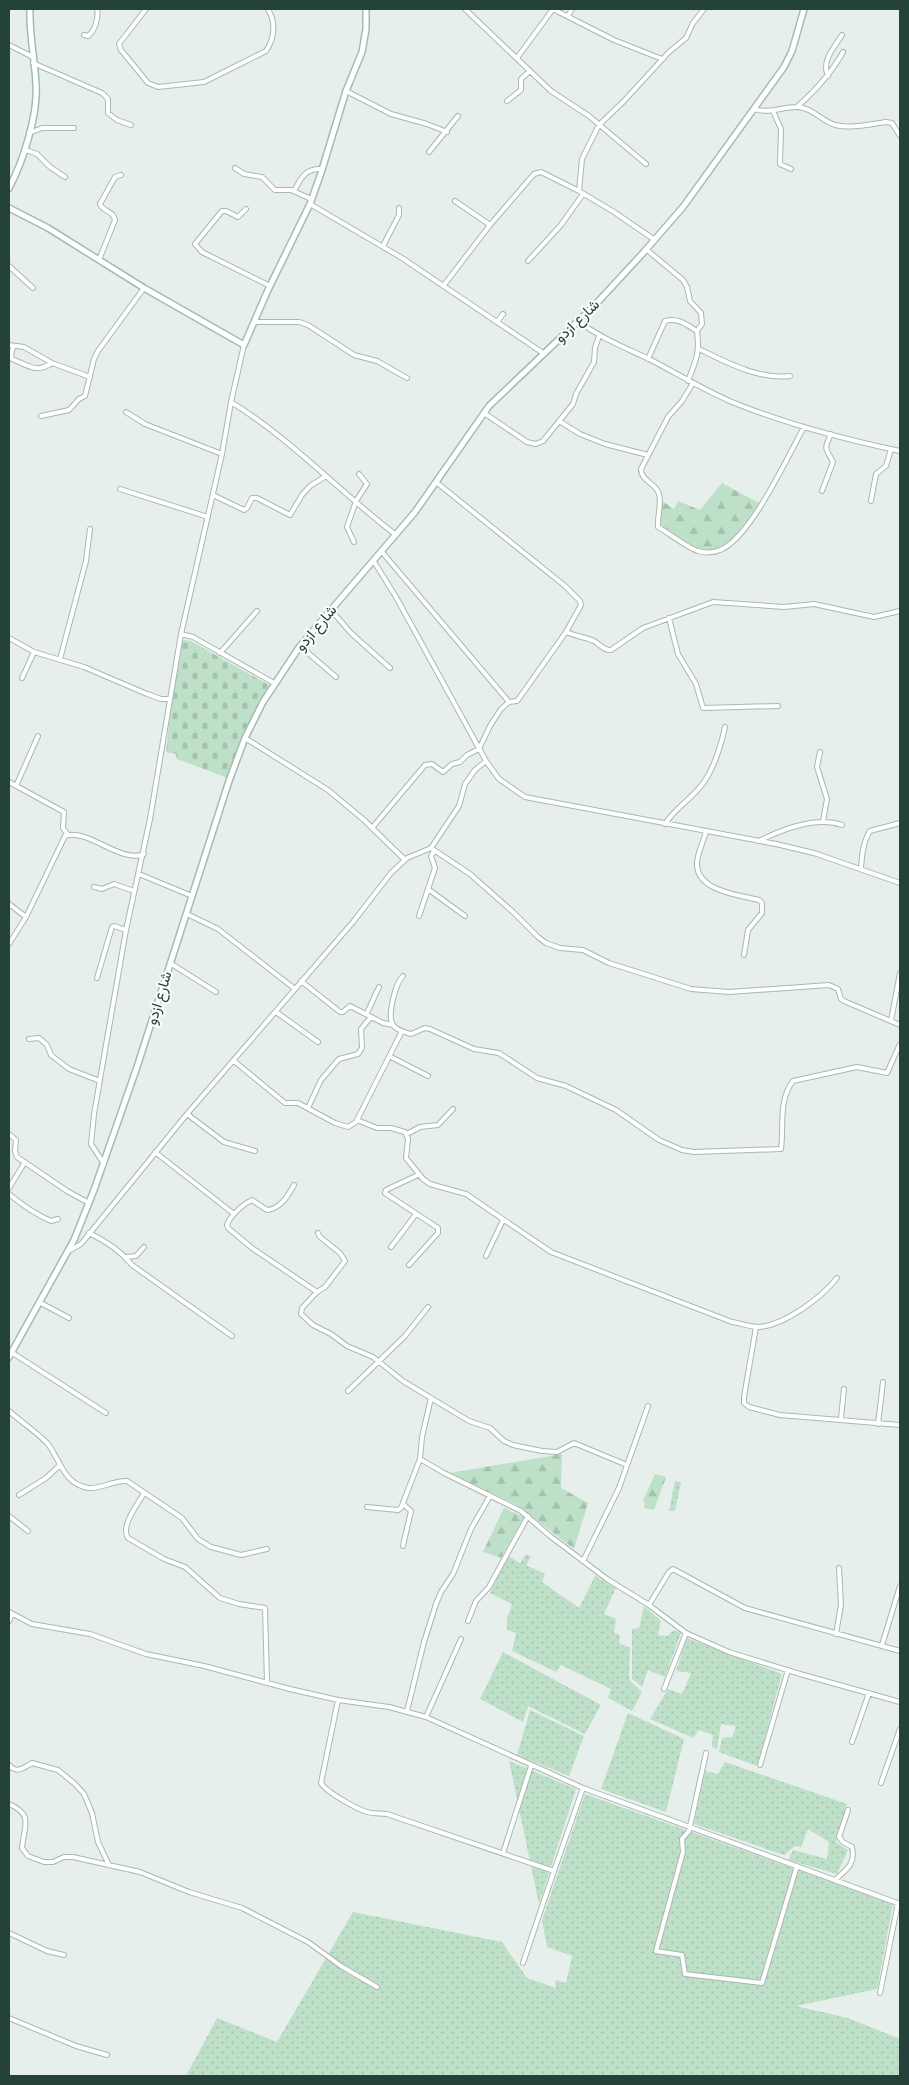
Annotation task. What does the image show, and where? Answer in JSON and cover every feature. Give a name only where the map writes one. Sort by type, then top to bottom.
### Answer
[{"type":"street","points":[[9,188],[19,171],[26,150],[37,94],[30,30],[30,9]]},
{"type":"street","points":[[84,35],[88,36],[92,33],[98,15],[97,9]]},
{"type":"street","points":[[146,9],[119,44],[121,50],[148,83],[158,87],[204,82],[266,51],[271,44],[274,31],[273,21],[268,9]]},
{"type":"street","points":[[104,1164],[91,1144],[100,1081],[126,930],[144,854],[181,634],[213,496],[231,402],[244,345],[310,202],[322,169],[346,91],[362,52],[366,29],[366,9]]},
{"type":"street","points":[[465,9],[550,91],[572,104],[646,164]]},
{"type":"street","points":[[517,58],[550,10],[556,9],[614,40],[662,59]]},
{"type":"street","points":[[568,16],[572,9]]},
{"type":"street","points":[[528,261],[566,220],[581,193],[582,160],[598,125],[624,102],[662,59],[686,38],[693,23],[704,9]]},
{"type":"street","name":"شارع ازدو","points":[[10,1354],[67,1252],[90,1203],[138,1067],[170,963],[245,738],[274,683],[300,646],[396,535],[484,413],[502,392],[578,321],[646,250],[683,207],[784,67],[792,51],[804,9]]},
{"type":"street","points":[[828,76],[825,69],[827,58],[842,35]]},
{"type":"street","points":[[9,46],[33,60],[102,93],[108,99],[108,113],[117,120],[131,125]]},
{"type":"street","points":[[797,107],[828,76],[843,52]]},
{"type":"street","points":[[507,101],[521,90],[521,79],[530,71]]},
{"type":"street","points":[[346,91],[391,114],[428,124],[446,132]]},
{"type":"street","points":[[754,109],[762,112],[797,107],[808,110],[834,124],[847,127],[886,122],[892,123],[900,136]]},
{"type":"street","points":[[773,111],[781,129],[780,164],[791,169]]},
{"type":"street","points":[[429,152],[458,116]]},
{"type":"street","points":[[29,133],[47,128],[74,128]]},
{"type":"street","points":[[26,150],[37,154],[50,167],[65,177]]},
{"type":"street","points":[[235,168],[244,174],[262,177],[274,190],[285,188],[294,191],[444,285],[544,353]]},
{"type":"street","points":[[294,191],[304,174],[309,170],[322,169]]},
{"type":"street","points":[[444,285],[490,225],[537,172],[541,172],[614,212],[655,240]]},
{"type":"street","points":[[99,260],[116,220],[112,213],[100,204],[112,181],[115,177],[121,175]]},
{"type":"street","points":[[456,201],[490,225]]},
{"type":"street","points":[[9,208],[48,228],[144,288],[244,345]]},
{"type":"street","points":[[382,246],[399,215],[399,208]]},
{"type":"street","points":[[246,209],[238,217],[222,211],[195,244],[202,252],[270,286]]},
{"type":"street","points":[[646,250],[686,284],[690,301],[702,313],[702,324],[697,331],[699,349],[688,381]]},
{"type":"street","points":[[9,266],[32,288]]},
{"type":"street","points":[[41,416],[71,408],[87,392],[98,351],[144,288]]},
{"type":"street","points":[[497,322],[503,314]]},
{"type":"street","points":[[648,359],[665,321],[675,319],[697,331]]},
{"type":"street","points":[[578,321],[599,336],[732,402],[804,427],[900,451]]},
{"type":"street","points":[[255,322],[308,324],[354,355],[377,360],[407,378]]},
{"type":"street","points":[[484,413],[532,444],[543,441],[573,404],[576,394],[594,362],[595,348],[599,336]]},
{"type":"street","points":[[52,363],[43,369],[33,368],[12,359],[10,354],[11,346],[31,350],[52,363],[90,377]]},
{"type":"street","points":[[699,349],[729,363],[765,375],[779,378],[790,376]]},
{"type":"street","points":[[693,383],[682,401],[668,417],[641,469],[641,473],[659,493],[658,527],[694,550],[713,552],[728,546],[754,517],[804,427]]},
{"type":"street","points":[[231,402],[264,424],[305,456],[396,535]]},
{"type":"street","points":[[126,412],[145,424],[222,454]]},
{"type":"street","points":[[559,421],[580,434],[605,444],[648,455]]},
{"type":"street","points":[[822,491],[833,462],[826,453],[825,448],[831,434]]},
{"type":"street","points":[[871,502],[876,474],[888,463],[891,449]]},
{"type":"street","points":[[354,542],[347,527],[356,501],[367,484],[359,474]]},
{"type":"street","points":[[213,496],[244,510],[252,498],[257,498],[290,515],[310,486],[326,476]]},
{"type":"street","points":[[372,828],[425,765],[432,764],[443,772],[452,764],[460,762],[467,755],[479,749],[501,709],[509,702],[517,700],[566,632],[580,608],[580,600],[565,586],[436,482]]},
{"type":"street","points":[[120,489],[208,517]]},
{"type":"street","points":[[60,659],[86,561],[90,529]]},
{"type":"street","points":[[382,552],[509,702]]},
{"type":"street","points":[[373,560],[396,597],[486,762],[499,778],[524,797],[814,853],[900,883]]},
{"type":"street","points":[[566,632],[578,638],[594,641],[607,651],[633,634],[669,618],[702,605],[721,601],[784,607],[814,604],[874,617],[900,611]]},
{"type":"street","points":[[331,610],[351,633],[390,668]]},
{"type":"street","points":[[220,653],[256,611]]},
{"type":"street","points":[[669,618],[678,654],[696,684],[703,708],[778,706]]},
{"type":"street","points":[[181,634],[193,637],[274,683]]},
{"type":"street","points":[[9,638],[34,652],[60,659],[161,699],[169,699]]},
{"type":"street","points":[[300,646],[336,677]]},
{"type":"street","points":[[22,678],[34,652]]},
{"type":"street","points":[[665,824],[671,814],[685,803],[704,782],[721,744],[725,727]]},
{"type":"street","points":[[16,786],[38,736]]},
{"type":"street","points":[[245,738],[328,790],[405,860]]},
{"type":"street","points":[[820,752],[817,767],[827,799],[823,821]]},
{"type":"street","points":[[419,916],[436,868],[431,856],[432,849],[459,806],[465,784],[475,770],[486,762]]},
{"type":"street","points":[[9,782],[64,812],[64,828],[68,835]]},
{"type":"street","points":[[759,841],[787,830],[823,821],[842,825]]},
{"type":"street","points":[[861,868],[862,855],[870,830],[900,823]]},
{"type":"street","points":[[706,832],[697,863],[700,877],[715,888],[762,902],[762,913],[748,930],[744,955]]},
{"type":"street","points":[[9,944],[50,869],[61,841],[68,835],[81,837],[132,856],[144,854]]},
{"type":"street","points":[[67,1252],[81,1244],[187,1114],[353,922],[391,873],[405,860],[432,849]]},
{"type":"street","points":[[432,849],[470,874],[546,943],[560,948],[583,950],[608,963],[691,989],[729,992],[829,984],[838,989],[844,1001],[900,1025]]},
{"type":"street","points":[[139,874],[192,896]]},
{"type":"street","points":[[94,887],[102,889],[114,884],[134,891]]},
{"type":"street","points":[[428,889],[465,916]]},
{"type":"street","points":[[9,904],[26,916]]},
{"type":"street","points":[[187,914],[218,929],[295,989]]},
{"type":"street","points":[[97,978],[112,927],[126,930]]},
{"type":"street","points":[[170,963],[216,992]]},
{"type":"street","points":[[891,1021],[900,973]]},
{"type":"street","points":[[393,1025],[396,984],[403,976]]},
{"type":"street","points":[[302,981],[340,1012],[343,1012],[350,1006],[411,1034],[424,1028],[430,1029],[474,1049],[499,1053],[537,1078],[566,1086],[616,1110],[659,1140],[682,1150],[694,1152],[780,1150],[782,1148],[782,1120],[785,1099],[793,1081],[858,1066],[887,1073],[900,1044]]},
{"type":"street","points":[[366,1013],[379,987]]},
{"type":"street","points":[[276,1012],[318,1042]]},
{"type":"street","points":[[308,1108],[321,1080],[339,1059],[358,1054],[362,1048],[361,1029],[371,1016]]},
{"type":"street","points":[[234,1061],[284,1103],[298,1103],[335,1123],[345,1126],[353,1125],[402,1031]]},
{"type":"street","points":[[29,1039],[39,1038],[47,1045],[51,1055],[69,1069],[100,1081]]},
{"type":"street","points":[[390,1057],[428,1076]]},
{"type":"street","points":[[407,1134],[420,1126],[438,1125],[453,1109]]},
{"type":"street","points":[[187,1114],[224,1142],[255,1151]]},
{"type":"street","points":[[357,1120],[377,1128],[402,1130],[407,1134]]},
{"type":"street","points":[[9,1134],[16,1140],[15,1151],[17,1157],[67,1191],[90,1203]]},
{"type":"street","points":[[407,1134],[406,1158],[418,1175],[430,1184],[466,1194],[551,1252],[732,1322],[756,1327],[775,1323],[818,1296],[837,1278]]},
{"type":"street","points":[[155,1152],[234,1214]]},
{"type":"street","points":[[9,1188],[25,1162]]},
{"type":"street","points":[[409,1265],[439,1231],[438,1228],[385,1193],[386,1190],[418,1175]]},
{"type":"street","points":[[294,1185],[286,1199],[272,1210],[267,1210],[250,1200],[234,1214],[228,1222],[228,1228],[252,1248],[317,1292]]},
{"type":"street","points":[[9,1194],[27,1209],[40,1216],[51,1221],[58,1219]]},
{"type":"street","points":[[391,1248],[416,1214]]},
{"type":"street","points":[[486,1256],[503,1220]]},
{"type":"street","points":[[89,1233],[107,1242],[126,1257],[132,1265],[232,1336]]},
{"type":"street","points":[[318,1233],[320,1237],[340,1252],[345,1261],[325,1287],[317,1292],[302,1308],[301,1314],[313,1325],[332,1334],[347,1346],[379,1361],[403,1381],[431,1398],[469,1420],[490,1428],[504,1441],[542,1452],[558,1452],[574,1443],[626,1465]]},
{"type":"street","points":[[126,1257],[136,1256],[144,1247]]},
{"type":"street","points":[[39,1302],[69,1318]]},
{"type":"street","points":[[348,1392],[405,1336],[428,1307]]},
{"type":"street","points":[[756,1327],[744,1403],[749,1407],[780,1414],[841,1418],[878,1424],[900,1424]]},
{"type":"street","points":[[10,1354],[106,1413]]},
{"type":"street","points":[[878,1424],[883,1382]]},
{"type":"street","points":[[841,1418],[844,1389]]},
{"type":"street","points":[[367,1507],[398,1510],[401,1508],[420,1459],[422,1437],[431,1398]]},
{"type":"street","points":[[583,1561],[619,1488],[648,1406]]},
{"type":"street","points":[[9,1411],[47,1444],[59,1466],[73,1481],[87,1488],[127,1481],[182,1518],[198,1539],[211,1547],[234,1554],[266,1549]]},
{"type":"street","points":[[420,1459],[528,1516],[550,1536],[583,1561],[627,1593],[649,1605],[686,1633],[729,1652],[900,1702]]},
{"type":"street","points":[[19,1495],[46,1478],[59,1466]]},
{"type":"street","points":[[144,1493],[126,1525],[126,1535],[164,1560],[185,1567],[220,1598],[238,1604],[265,1608],[268,1682]]},
{"type":"street","points":[[407,1711],[424,1642],[436,1604],[441,1592],[453,1574],[471,1529],[490,1496]]},
{"type":"street","points":[[403,1504],[412,1511],[403,1546]]},
{"type":"street","points":[[9,1516],[28,1531]]},
{"type":"street","points":[[468,1621],[476,1601],[489,1587],[528,1516]]},
{"type":"street","points":[[836,1634],[841,1605],[839,1568]]},
{"type":"street","points":[[649,1605],[671,1570],[674,1569],[745,1608],[900,1651]]},
{"type":"street","points":[[882,1645],[900,1586]]},
{"type":"street","points":[[9,1621],[10,1613],[32,1624],[90,1634],[136,1652],[204,1666],[338,1700],[407,1711],[426,1717],[583,1788],[899,1903],[880,1992]]},
{"type":"street","points":[[664,1688],[686,1633]]},
{"type":"street","points":[[426,1717],[461,1639]]},
{"type":"street","points":[[760,1765],[788,1670]]},
{"type":"street","points":[[852,1742],[869,1693]]},
{"type":"street","points":[[338,1700],[321,1778],[323,1787],[369,1812],[387,1814],[554,1871]]},
{"type":"street","points":[[881,1783],[900,1729]]},
{"type":"street","points":[[706,1753],[690,1827],[682,1839],[683,1852],[656,1951],[682,1956],[685,1974],[762,1983],[797,1866]]},
{"type":"street","points":[[9,1765],[14,1770],[20,1770],[32,1764],[58,1770],[75,1784],[89,1803],[98,1842],[110,1865]]},
{"type":"street","points":[[503,1853],[531,1766]]},
{"type":"street","points":[[523,1963],[583,1788]]},
{"type":"street","points":[[9,1804],[22,1811],[25,1816],[26,1824],[22,1848],[28,1856],[44,1862],[53,1862],[73,1857],[140,1872],[189,1892],[242,1908],[262,1920],[308,1942],[341,1966],[377,1987]]},
{"type":"street","points":[[836,1880],[848,1869],[853,1854],[852,1847],[843,1842],[839,1837],[848,1810]]},
{"type":"street","points":[[9,1934],[47,1951],[64,1956]]},
{"type":"street","points":[[9,2018],[76,2046],[107,2056]]},
{"type":"green space","points":[[722,483],[759,503],[749,520],[728,543],[709,551],[699,550],[660,524],[662,501],[674,509],[678,501],[700,510]]},
{"type":"green space","points":[[183,640],[191,641],[269,685],[241,737],[228,778],[177,759],[176,754],[166,752],[170,715]]},
{"type":"green space","points":[[562,1454],[561,1488],[588,1503],[574,1549],[517,1505],[450,1473]]},
{"type":"green space","points":[[655,1474],[666,1477],[654,1510],[644,1508],[645,1502],[643,1500]]},
{"type":"green space","points":[[675,1481],[681,1482],[675,1511],[669,1511]]},
{"type":"green space","points":[[504,1508],[524,1517],[501,1558],[483,1552]]},
{"type":"green space","points":[[526,1554],[531,1557],[526,1565],[545,1574],[542,1582],[579,1608],[595,1576],[616,1588],[604,1614],[616,1619],[614,1633],[620,1635],[619,1643],[630,1648],[629,1680],[642,1692],[632,1711],[608,1698],[611,1689],[561,1665],[556,1672],[512,1651],[516,1633],[507,1630],[507,1619],[512,1604],[490,1593],[508,1556],[520,1563]]},
{"type":"green space","points":[[644,1606],[661,1621],[658,1635],[667,1636],[674,1630],[681,1633],[665,1677],[648,1670],[642,1687],[632,1679],[632,1629],[639,1628]]},
{"type":"green space","points":[[687,1638],[782,1674],[757,1766],[719,1752],[722,1738],[732,1737],[736,1726],[721,1724],[717,1749],[712,1747],[713,1735],[699,1730],[693,1738],[650,1719],[668,1689],[682,1694],[691,1673],[676,1671]]},
{"type":"green space","points":[[503,1652],[601,1705],[585,1734],[528,1706],[523,1722],[480,1699]]},
{"type":"green space","points":[[530,1710],[584,1736],[569,1776],[517,1755]]},
{"type":"green space","points":[[628,1713],[684,1739],[666,1812],[601,1789]]},
{"type":"green space","points":[[509,1761],[576,1789],[539,1904]]},
{"type":"green space","points":[[725,1762],[847,1804],[836,1842],[848,1850],[837,1874],[788,1860],[793,1850],[827,1859],[829,1842],[808,1829],[801,1847],[795,1846],[784,1855],[694,1824],[705,1771],[718,1774]]},
{"type":"green space","points":[[585,1794],[893,1904],[877,1989],[796,2006],[848,2018],[900,2039],[900,2076],[186,2076],[217,2018],[277,2042],[353,1912],[502,1942],[527,1978],[556,1988],[555,1980],[566,1983],[572,1956],[547,1947],[542,1920]]}]
